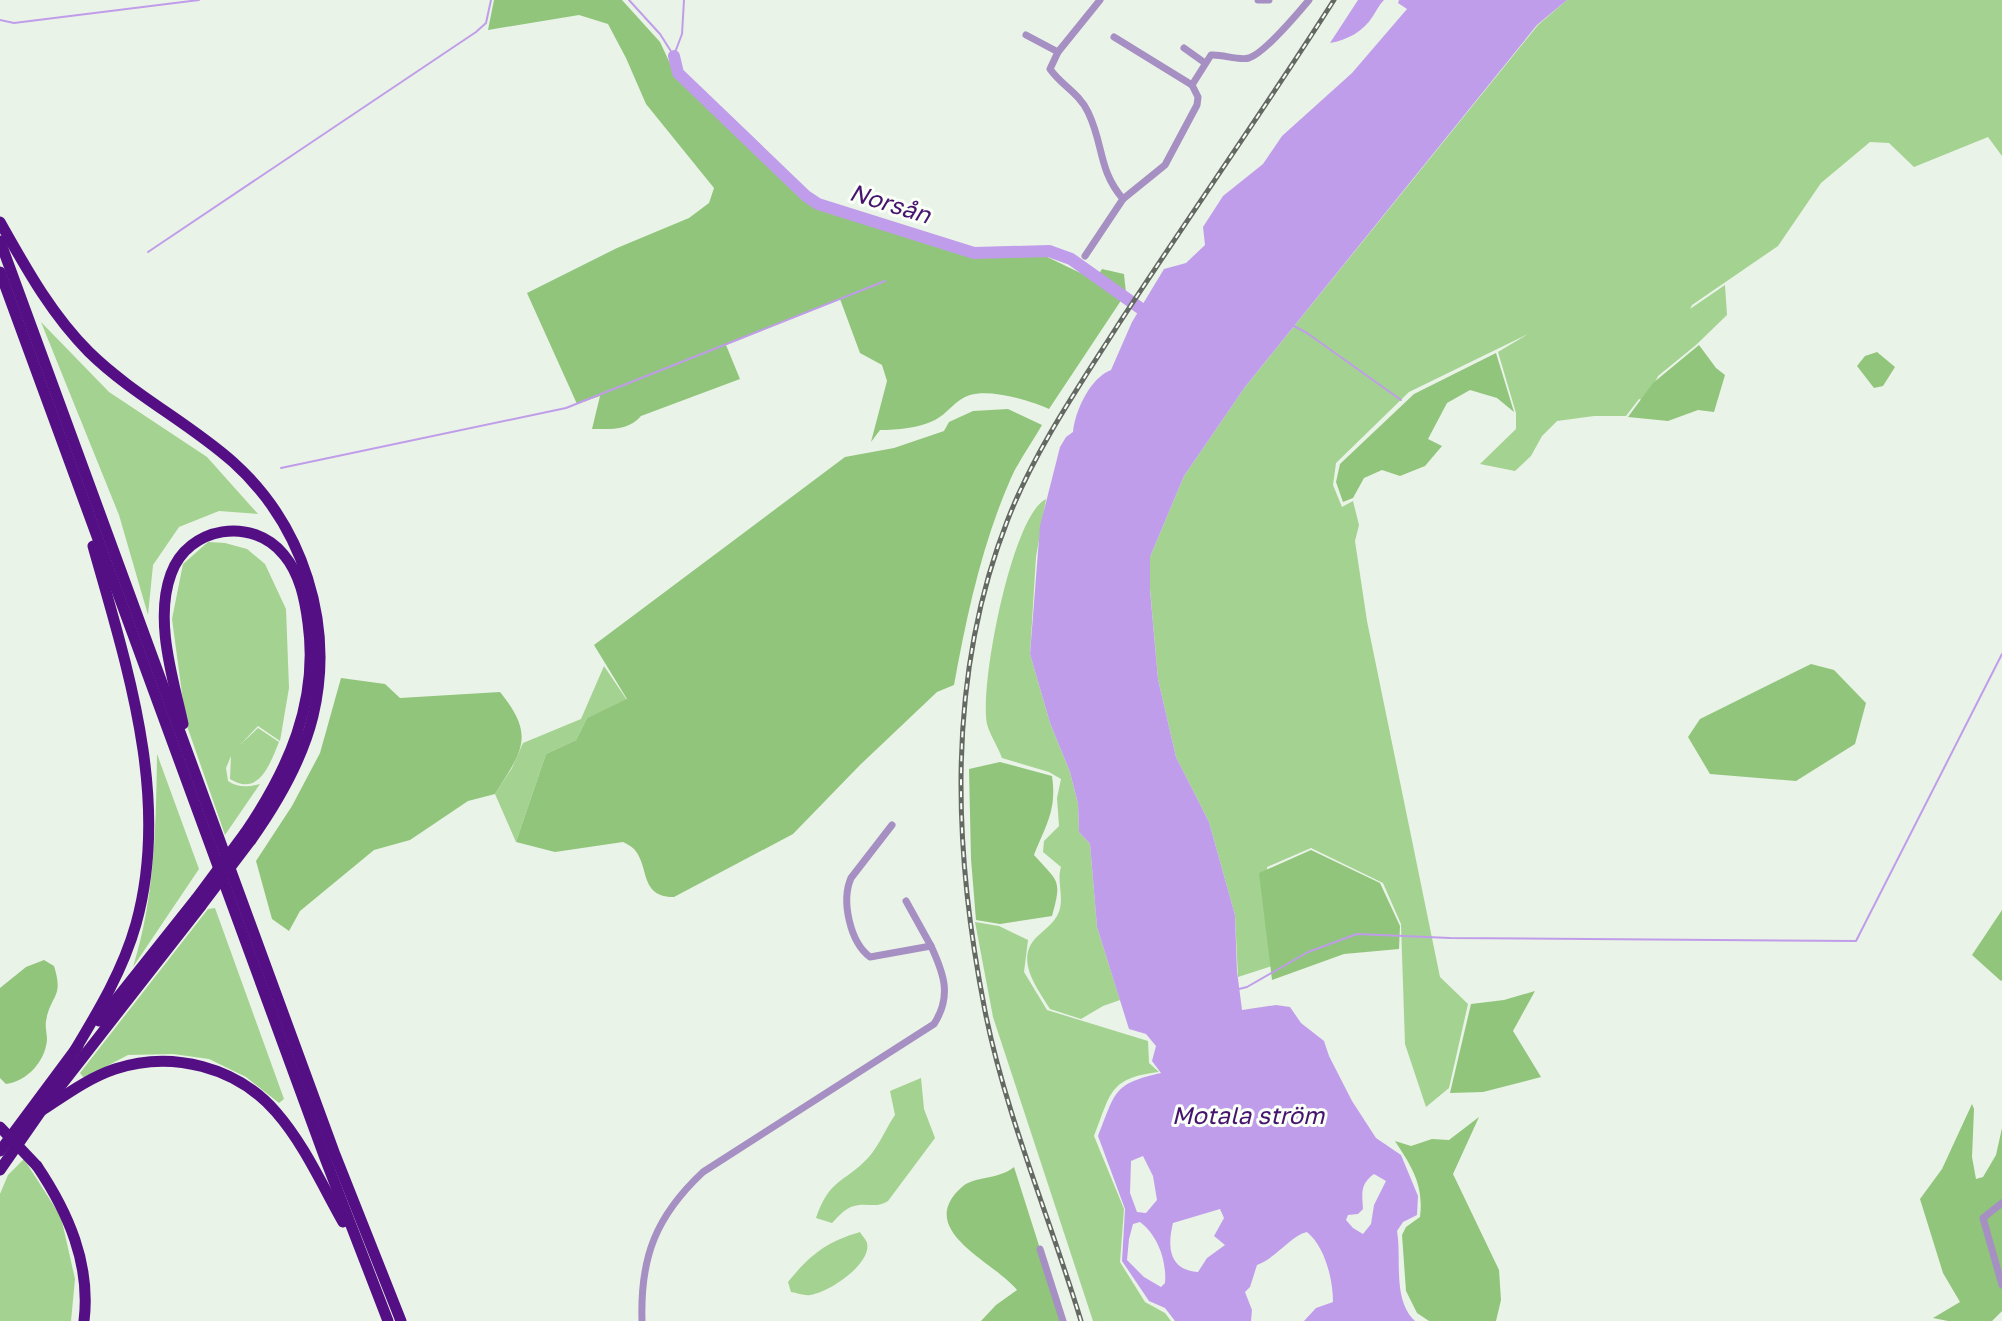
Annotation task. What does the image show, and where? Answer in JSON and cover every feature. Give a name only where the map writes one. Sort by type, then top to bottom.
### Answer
[{"type":"highway","points":[[0,222],[58,318],[88,351],[121,381],[210,443],[252,480],[286,529],[301,559],[311,589],[319,634],[316,697],[309,731],[295,767],[273,808],[41,1111],[0,1170]]},
{"type":"highway","points":[[0,241],[334,1152],[401,1321]]},
{"type":"highway","points":[[0,272],[388,1321]]},
{"type":"highway","points":[[72,468],[129,681],[143,756],[149,815],[147,870],[135,925],[116,976],[75,1050]]},
{"type":"highway","points":[[193,767],[168,645],[167,590],[177,560],[195,542],[219,532],[247,532],[274,545],[293,570],[304,599],[311,655],[308,694],[294,746],[248,837]]},
{"type":"highway","points":[[0,1151],[75,1050],[199,902]]},
{"type":"highway","points":[[41,1111],[100,1075],[144,1062],[186,1063],[228,1075],[257,1094],[278,1114],[303,1151],[363,1260]]},
{"type":"highway","points":[[0,1127],[37,1166],[64,1211],[79,1251],[85,1292],[84,1321]]},
{"type":"street","points":[[1100,0],[1056,55],[1050,69],[1077,95],[1088,111],[1101,145],[1105,174],[1123,199]]},
{"type":"street","points":[[1258,0],[1269,0]]},
{"type":"street","points":[[1192,85],[1211,55],[1251,57],[1309,0]]},
{"type":"street","points":[[1026,35],[1056,55]]},
{"type":"street","points":[[1085,256],[1123,199],[1165,165],[1197,105],[1198,97],[1192,85],[1114,37]]},
{"type":"street","points":[[1184,48],[1205,63]]},
{"type":"street","points":[[892,825],[847,887],[855,940],[870,957],[931,946]]},
{"type":"street","points":[[642,1321],[643,1273],[652,1239],[669,1208],[686,1188],[703,1172],[934,1024],[942,1013],[946,986],[943,972],[906,901]]},
{"type":"street","points":[[1998,1285],[1983,1218],[2002,1203]]},
{"type":"street","points":[[1040,1249],[1063,1321]]},
{"type":"green space","points":[[494,0],[622,0],[660,42],[675,74],[795,192],[819,209],[971,256],[990,258],[1041,254],[1095,280],[1102,269],[1124,274],[1126,293],[1049,409],[999,394],[970,395],[935,420],[908,428],[880,430],[871,442],[887,381],[882,365],[860,353],[840,299],[726,345],[740,379],[641,416],[625,427],[592,429],[600,396],[577,404],[527,293],[617,248],[689,218],[709,203],[714,188],[646,104],[608,24],[579,15],[488,30]]},
{"type":"green space","points":[[1567,0],[2002,0],[2002,156],[1988,137],[1914,167],[1889,143],[1870,142],[1821,183],[1778,246],[1692,305],[1690,309],[1725,285],[1727,315],[1658,376],[1646,401],[1639,399],[1626,416],[1557,421],[1542,436],[1531,456],[1515,471],[1480,464],[1516,429],[1516,413],[1498,352],[1528,334],[1409,392],[1336,463],[1333,485],[1342,507],[1353,501],[1359,525],[1355,541],[1367,621],[1440,977],[1468,1004],[1449,1088],[1426,1107],[1405,1044],[1401,924],[1383,883],[1311,848],[1267,867],[1272,966],[1238,977],[1235,915],[1209,822],[1176,757],[1158,679],[1150,557],[1184,476],[1245,387],[1538,25]]},
{"type":"green space","points":[[41,322],[109,392],[207,457],[258,514],[219,511],[179,527],[153,565],[148,615],[119,515]]},
{"type":"green space","points":[[1699,345],[1725,375],[1714,412],[1698,410],[1668,421],[1628,417],[1653,383]]},
{"type":"green space","points":[[1877,352],[1895,367],[1883,386],[1874,388],[1857,366],[1865,356]]},
{"type":"green space","points":[[1496,353],[1514,412],[1497,398],[1470,390],[1447,403],[1428,439],[1442,446],[1425,466],[1400,476],[1382,470],[1364,478],[1353,498],[1343,502],[1336,482],[1340,464],[1414,394]]},
{"type":"green space","points":[[1008,409],[1042,425],[1014,471],[992,528],[970,606],[954,685],[937,692],[793,834],[674,897],[663,896],[650,887],[639,856],[623,842],[555,852],[516,842],[546,754],[576,740],[587,718],[627,699],[594,645],[845,457],[894,448],[944,431],[949,422],[973,411]]},
{"type":"green space","points":[[1046,499],[1036,557],[1030,654],[1050,723],[1070,772],[1078,804],[1079,832],[1090,844],[1097,927],[1120,1000],[1081,1019],[1050,1009],[1031,975],[1027,957],[1034,940],[1060,910],[1061,867],[1043,852],[1044,841],[1059,826],[1057,798],[1061,779],[1049,772],[1002,758],[987,724],[988,675],[993,640],[1010,567],[1033,512]]},
{"type":"green space","points":[[208,542],[247,549],[265,564],[286,609],[289,688],[280,741],[258,726],[241,744],[258,728],[279,742],[262,776],[249,784],[230,779],[231,756],[226,768],[228,781],[243,786],[260,784],[225,835],[186,723],[172,619],[183,564]]},
{"type":"green space","points":[[1811,664],[1834,670],[1866,703],[1855,744],[1796,781],[1710,774],[1688,737],[1700,719]]},
{"type":"green space","points":[[604,666],[627,700],[587,718],[576,740],[546,754],[516,842],[495,794],[523,743],[581,719]]},
{"type":"green space","points":[[341,678],[385,684],[400,698],[500,692],[518,720],[521,743],[512,766],[495,794],[468,801],[410,840],[374,850],[300,911],[289,931],[272,919],[256,861],[292,806],[320,753]]},
{"type":"green space","points":[[157,754],[199,869],[133,967],[150,888]]},
{"type":"green space","points":[[1000,762],[1052,776],[1052,808],[1034,855],[1056,882],[1057,895],[1052,916],[1000,924],[976,920],[969,769]]},
{"type":"green space","points":[[1311,850],[1380,883],[1400,926],[1399,949],[1344,954],[1272,980],[1259,873]]},
{"type":"green space","points":[[215,908],[284,1099],[279,1103],[246,1077],[209,1059],[173,1054],[128,1055],[84,1078],[80,1073],[208,909]]},
{"type":"green space","points":[[2002,910],[2002,980],[2001,981],[1972,955]]},
{"type":"green space","points":[[975,922],[999,926],[1028,940],[1024,972],[1047,1010],[1148,1041],[1149,1063],[1159,1072],[1130,1079],[1114,1090],[1094,1136],[1124,1209],[1120,1262],[1145,1302],[1165,1313],[1171,1321],[1093,1321],[993,1017]]},
{"type":"green space","points":[[44,960],[54,966],[58,984],[46,1021],[46,1048],[39,1063],[28,1075],[6,1084],[0,1078],[0,988],[26,967]]},
{"type":"green space","points":[[1535,991],[1513,1031],[1541,1077],[1483,1092],[1450,1093],[1471,1004],[1504,1000]]},
{"type":"green space","points":[[921,1078],[924,1109],[935,1138],[888,1201],[879,1205],[851,1207],[832,1223],[816,1218],[832,1188],[868,1158],[879,1143],[895,1115],[890,1091]]},
{"type":"green space","points":[[1972,1104],[1972,1157],[1976,1179],[1983,1177],[1996,1155],[2002,1128],[2002,1311],[1992,1321],[1948,1321],[1933,1318],[1960,1302],[1943,1273],[1920,1199],[1942,1169]]},
{"type":"green space","points":[[1479,1117],[1453,1174],[1499,1270],[1501,1300],[1496,1321],[1429,1321],[1417,1313],[1406,1291],[1402,1235],[1406,1227],[1420,1217],[1421,1206],[1411,1168],[1395,1141],[1411,1146],[1432,1139],[1449,1140]]},
{"type":"green space","points":[[24,1159],[61,1217],[75,1279],[71,1321],[0,1321],[0,1194],[8,1175]]},
{"type":"green space","points":[[1014,1167],[1063,1321],[981,1321],[1017,1290],[963,1244],[952,1231],[947,1217],[949,1203],[962,1187]]},
{"type":"green space","points":[[860,1232],[867,1251],[863,1260],[847,1276],[818,1293],[791,1292],[788,1282],[811,1257],[828,1245]]},
{"type":"water","points":[[1358,0],[1384,0],[1359,31],[1330,43]]},
{"type":"water","name":"Motala ström","points":[[1399,0],[1567,0],[1537,25],[1245,387],[1184,476],[1150,557],[1150,590],[1158,679],[1176,757],[1209,822],[1235,915],[1242,1010],[1276,1005],[1290,1007],[1301,1023],[1324,1041],[1352,1101],[1376,1138],[1401,1155],[1418,1196],[1417,1215],[1403,1222],[1397,1231],[1403,1302],[1415,1321],[1304,1321],[1316,1308],[1333,1302],[1327,1264],[1319,1246],[1307,1232],[1257,1265],[1250,1287],[1245,1292],[1252,1310],[1251,1321],[1175,1321],[1165,1308],[1149,1301],[1122,1261],[1125,1209],[1098,1136],[1113,1100],[1124,1086],[1161,1073],[1152,1061],[1156,1046],[1146,1034],[1129,1029],[1097,927],[1090,844],[1079,832],[1078,804],[1070,772],[1050,723],[1030,654],[1040,526],[1060,447],[1073,432],[1080,405],[1096,380],[1111,370],[1132,322],[1164,269],[1186,263],[1205,245],[1203,227],[1223,196],[1263,164],[1282,136],[1352,73],[1407,9],[1398,3]],"holes":[[[1143,1156],[1153,1176],[1157,1200],[1146,1213],[1137,1212],[1130,1193],[1131,1161]],[[1374,1174],[1386,1181],[1374,1205],[1371,1224],[1363,1234],[1346,1220],[1348,1215],[1358,1214],[1363,1209],[1366,1181]],[[1220,1209],[1224,1218],[1214,1236],[1225,1245],[1207,1258],[1198,1272],[1188,1270],[1172,1256],[1170,1240],[1173,1223]],[[1140,1222],[1146,1227],[1160,1250],[1165,1275],[1165,1283],[1161,1287],[1144,1277],[1127,1260],[1133,1224]]]},
{"type":"waterway","points":[[0,20],[14,23],[199,0]]},
{"type":"waterway","points":[[148,252],[476,32],[486,23],[491,0]]},
{"type":"waterway","points":[[629,0],[660,34],[674,56]]},
{"type":"waterway","points":[[674,55],[682,34],[684,0]]},
{"type":"waterway","name":"Norsån","points":[[674,56],[678,73],[818,204],[974,253],[1049,251],[1071,259],[1140,308]]},
{"type":"waterway","points":[[281,468],[566,408],[885,281]]},
{"type":"waterway","points":[[1294,326],[1401,400]]},
{"type":"waterway","points":[[1239,989],[1308,952],[1357,934],[1450,938],[1856,941],[2002,654]]},
{"type":"railway","points":[[1081,1321],[1004,1089],[974,950],[966,888],[961,763],[965,701],[974,639],[988,579],[1008,519],[1044,444],[1118,325],[1334,0]]}]
